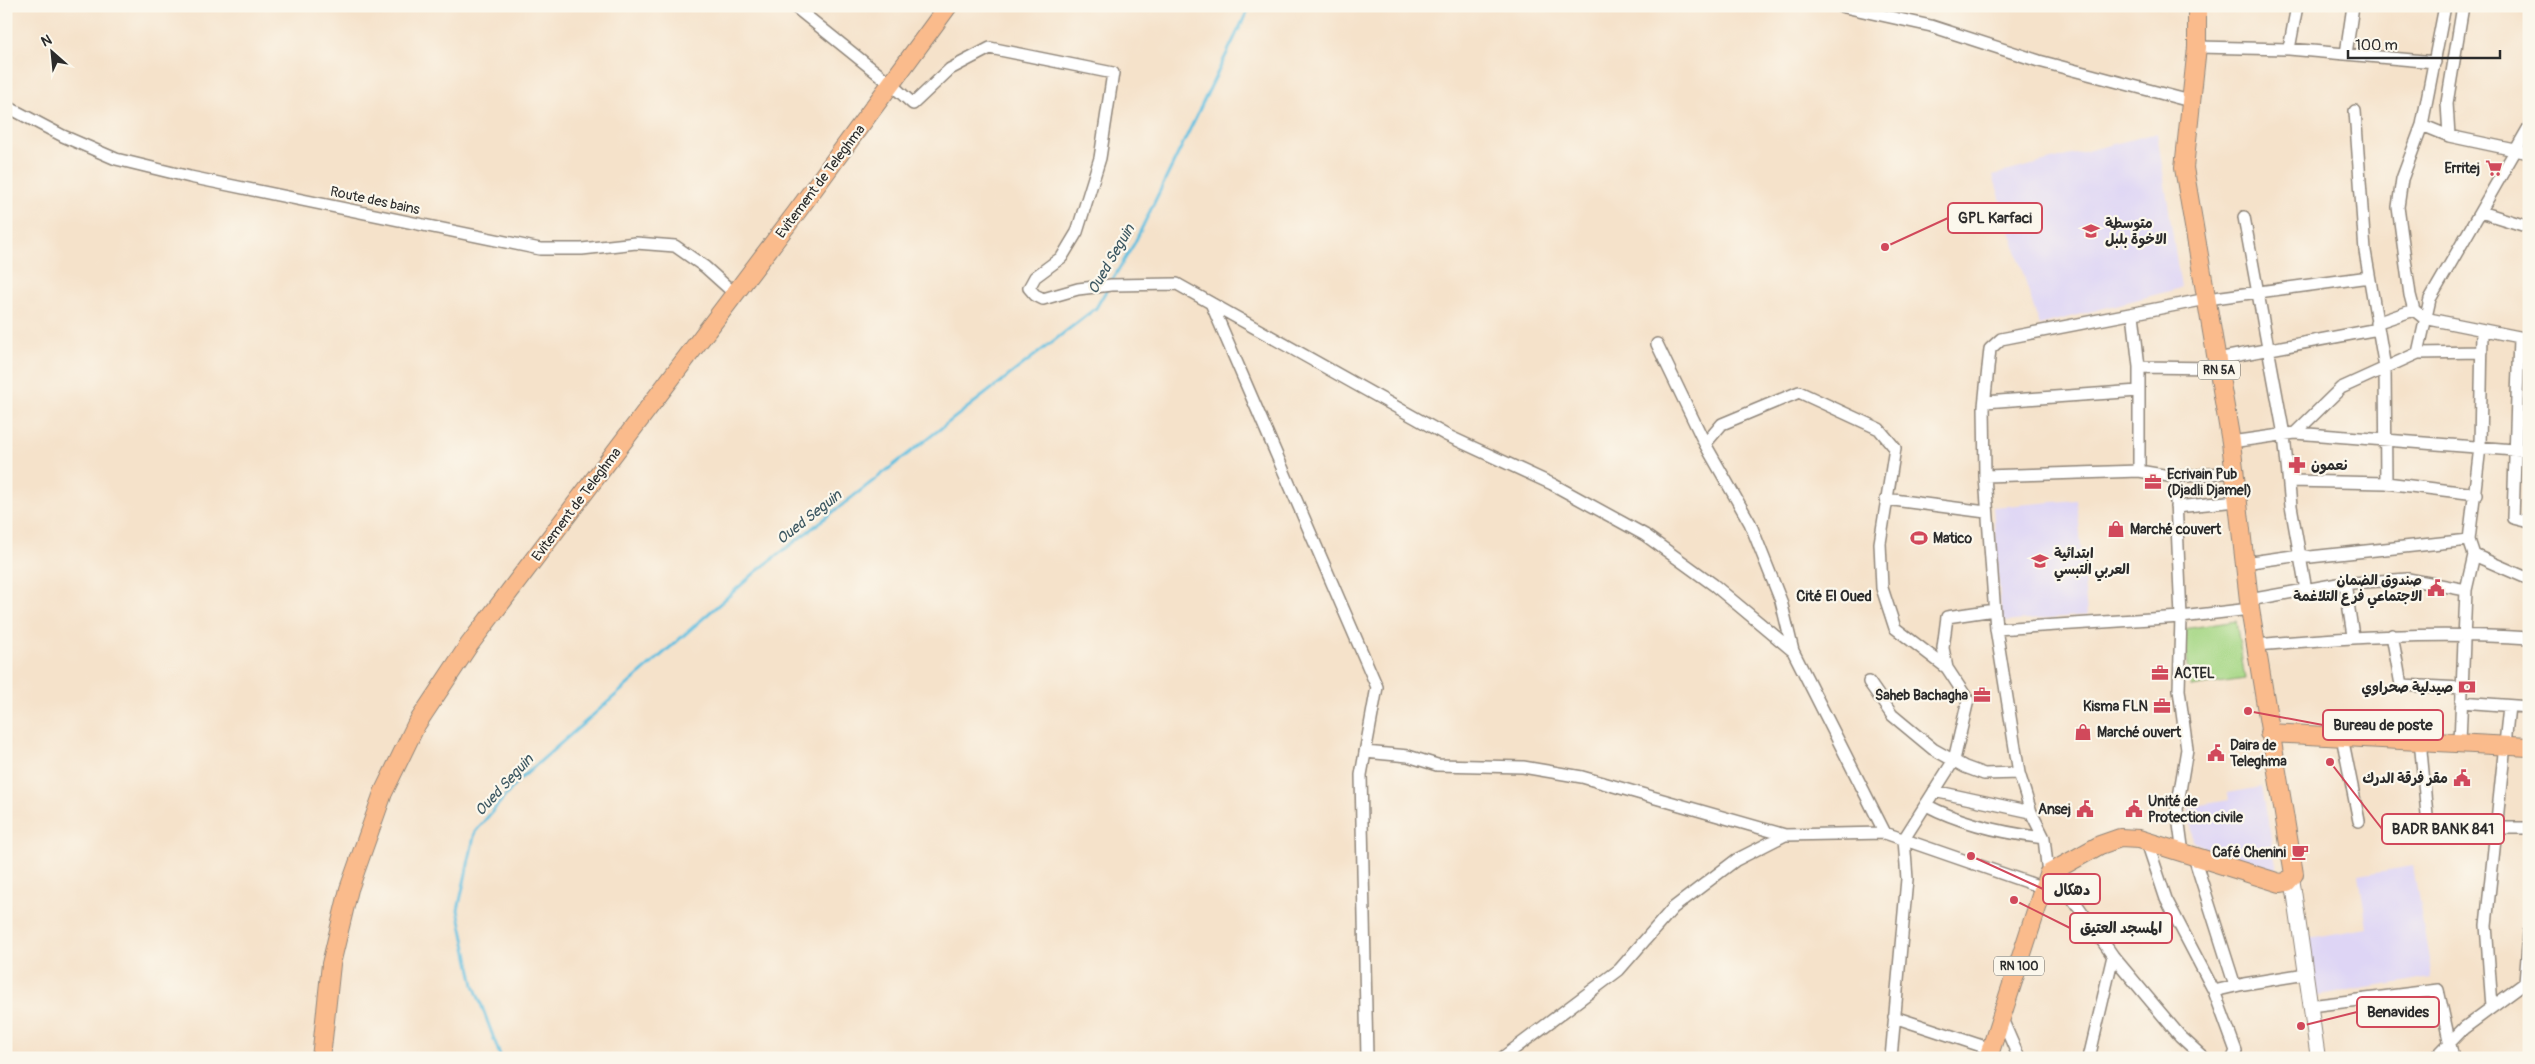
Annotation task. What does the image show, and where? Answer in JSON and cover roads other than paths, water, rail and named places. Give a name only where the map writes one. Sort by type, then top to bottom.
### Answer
[{"type":"main road","name":"Evitement de Teleghma","points":[[321,1058],[331,964],[349,888],[383,793],[416,725],[469,645],[892,85],[948,6]]},
{"type":"main road","name":"RN 5A","points":[[2197,6],[2197,47],[2184,168],[2231,442],[2249,605],[2269,733]]},
{"type":"main road","points":[[2046,881],[2100,845],[2120,838],[2147,842],[2280,883],[2287,882],[2292,878],[2294,868],[2269,733],[2529,747]]},
{"type":"main road","name":"RN 100","points":[[1990,1054],[2046,881]]},
{"type":"street","points":[[794,6],[913,104],[950,69],[990,48],[1112,73],[1100,158],[1076,232],[1062,257],[1035,277],[1029,288],[1035,295],[1043,298],[1078,289],[1141,283],[1177,284],[1446,435],[1552,484],[1645,535],[1714,585],[1793,651]]},
{"type":"street","points":[[1840,6],[1931,26],[2039,60],[2190,101]]},
{"type":"street","points":[[2289,49],[2297,6]]},
{"type":"street","points":[[2346,54],[2353,6]]},
{"type":"street","points":[[2445,6],[2422,125],[2402,179],[2398,207],[2410,295],[2414,310],[2424,318],[2482,332],[2524,338],[2514,450],[2513,518],[2529,522]]},
{"type":"street","points":[[2449,136],[2447,103],[2463,6]]},
{"type":"street","points":[[2197,47],[2289,49],[2435,62]]},
{"type":"street","name":"Route des bains","points":[[6,106],[63,136],[116,159],[190,177],[540,249],[582,249],[636,243],[675,246],[705,267],[734,294]]},
{"type":"street","points":[[2355,111],[2369,277],[2385,368],[2384,441],[2386,483]]},
{"type":"street","points":[[2422,125],[2449,136],[2529,153]]},
{"type":"street","points":[[2418,353],[2424,318],[2430,299],[2517,151],[2529,127]]},
{"type":"street","points":[[2480,212],[2529,227]]},
{"type":"street","points":[[2244,217],[2266,348],[2289,434],[2291,506],[2306,590]]},
{"type":"street","points":[[2046,881],[2044,838],[2030,812],[2020,773],[1994,610],[1985,476],[1984,402],[1990,349],[1995,342],[2001,339],[2207,299],[2369,277]]},
{"type":"street","points":[[1211,303],[1377,687],[1361,775],[1366,1058]]},
{"type":"street","points":[[2139,367],[2218,363],[2266,348],[2377,326],[2414,310]]},
{"type":"street","points":[[2133,314],[2139,367],[2139,470]]},
{"type":"street","points":[[2460,742],[2466,590],[2474,555],[2469,540],[2476,494],[2480,447],[2482,332]]},
{"type":"street","points":[[1656,344],[1705,444],[1750,523],[1781,600],[1793,651],[1885,833]]},
{"type":"street","points":[[2289,434],[2342,388],[2418,353],[2482,352]]},
{"type":"street","points":[[1984,402],[2138,391]]},
{"type":"street","points":[[1705,444],[1722,424],[1799,392],[1879,429],[1895,448],[1880,544],[1882,588],[1895,628],[1947,668],[1968,700],[1954,760],[1904,839],[1907,879],[1891,1058]]},
{"type":"street","points":[[2231,442],[2289,434],[2514,450],[2529,449]]},
{"type":"street","points":[[1985,476],[2139,470],[2175,478],[2234,472]]},
{"type":"street","points":[[2175,478],[2181,617],[2179,690],[2187,749],[2177,809],[2188,856],[2235,986]]},
{"type":"street","points":[[2290,481],[2386,483],[2476,494]]},
{"type":"street","points":[[1886,499],[1986,512]]},
{"type":"street","points":[[2176,507],[2237,501]]},
{"type":"street","points":[[2244,563],[2300,554],[2310,557],[2469,540]]},
{"type":"street","points":[[2474,555],[2529,579]]},
{"type":"street","points":[[1996,629],[2181,617],[2249,605],[2306,590],[2345,583],[2408,579],[2466,590]]},
{"type":"street","points":[[2345,583],[2353,636]]},
{"type":"street","points":[[1947,668],[1943,648],[1947,617],[1994,610]]},
{"type":"street","points":[[2256,646],[2353,636],[2464,634],[2529,638]]},
{"type":"street","points":[[2392,635],[2401,685],[2462,688]]},
{"type":"street","points":[[1869,682],[1880,701],[1902,725],[1932,748],[1984,774],[2020,773]]},
{"type":"street","points":[[2461,702],[2529,707]]},
{"type":"street","points":[[2492,1007],[2486,924],[2509,706]]},
{"type":"street","points":[[2342,737],[2359,821]]},
{"type":"street","points":[[2420,740],[2428,815]]},
{"type":"street","points":[[1365,752],[1408,756],[1437,765],[1523,767],[1582,777],[1785,835],[1885,833],[2046,881],[2070,895],[2113,956],[2180,1036],[2204,1058]]},
{"type":"street","points":[[1934,791],[2030,812]]},
{"type":"street","points":[[1926,805],[1943,814],[2010,834],[2044,838]]},
{"type":"street","points":[[2496,828],[2529,828]]},
{"type":"street","points":[[1502,1058],[1619,970],[1674,908],[1736,860],[1785,835]]},
{"type":"street","points":[[2147,842],[2166,898],[2214,991],[2236,1051],[2233,1058]]},
{"type":"street","points":[[2292,878],[2318,1058]]},
{"type":"street","points":[[2435,1058],[2450,1040],[2527,981],[2529,932]]},
{"type":"street","points":[[2089,1058],[2113,956]]},
{"type":"street","points":[[2214,991],[2306,974]]},
{"type":"street","points":[[2310,1006],[2438,990],[2453,1058]]},
{"type":"street","points":[[1894,1017],[1990,1054]]},
{"type":"street","points":[[2002,1019],[2019,1058]]},
{"type":"waterway","name":"Oued Seguin","points":[[1111,282],[1134,244],[1250,6]]},
{"type":"waterway","name":"Oued Seguin","points":[[501,1058],[474,985],[458,910],[475,832],[518,781],[757,571],[1096,308],[1107,289]]},
{"type":"place","name":"Erritej","points":[[2494,168]]},
{"type":"place","name":"متوسطة الاخوة بلبل","points":[[2091,231]]},
{"type":"place","name":"GPL Karfaci","points":[[1885,247]]},
{"type":"place","name":"نعمون","points":[[2297,465]]},
{"type":"place","name":"Ecrivain Pub (Djadli Djamel)","points":[[2153,482]]},
{"type":"place","name":"Marché couvert","points":[[2116,529]]},
{"type":"place","name":"Matico","points":[[1919,538]]},
{"type":"place","name":"ابتدائية العربي التبسي","points":[[2040,561]]},
{"type":"place","name":"صندوق الضمان الاجتماعي فرع التلاغمة","points":[[2436,588]]},
{"type":"place","name":"ACTEL","points":[[2160,673]]},
{"type":"place","name":"صيدلية صحراوي","points":[[2467,687]]},
{"type":"place","name":"Saheb Bachagha","points":[[1982,695]]},
{"type":"place","name":"Kisma FLN","points":[[2162,706]]},
{"type":"place","name":"Bureau de poste","points":[[2248,711]]},
{"type":"place","name":"Marché ouvert","points":[[2083,732]]},
{"type":"place","name":"Daira de Teleghma","points":[[2216,753]]},
{"type":"place","name":"BADR BANK 841","points":[[2330,762]]},
{"type":"place","name":"مقر فرقة الدرك","points":[[2462,778]]},
{"type":"place","name":"Ansej","points":[[2085,809]]},
{"type":"place","name":"Unité de Protection civile","points":[[2134,809]]},
{"type":"place","name":"Café Chenini","points":[[2300,852]]},
{"type":"place","name":"دهكال","points":[[1971,856]]},
{"type":"place","name":"المسجد العتيق","points":[[2014,900]]},
{"type":"place","name":"Benavides","points":[[2301,1026]]},
{"type":"district","name":"Cité El Oued","points":[[1834,596]]}]
